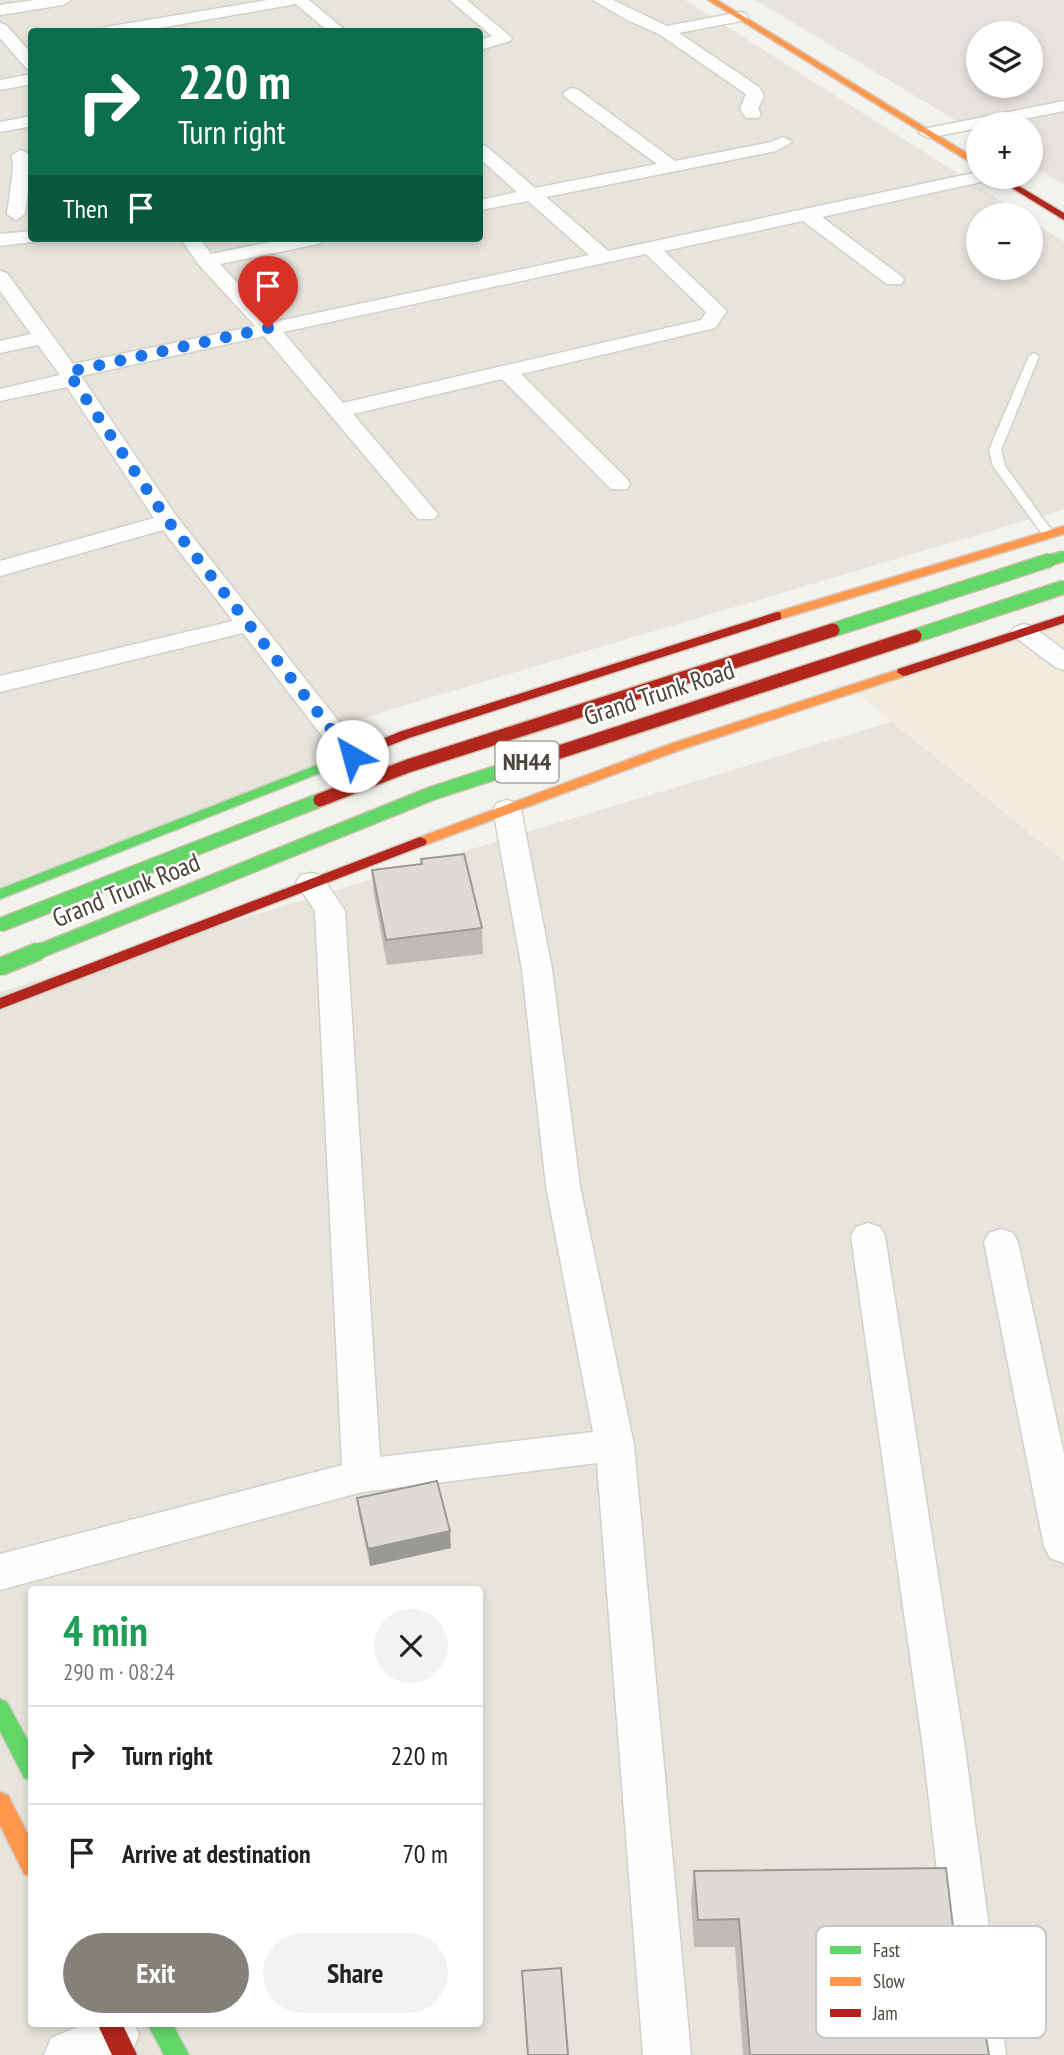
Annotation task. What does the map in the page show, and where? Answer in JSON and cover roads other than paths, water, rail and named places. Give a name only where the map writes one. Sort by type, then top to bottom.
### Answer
[{"type":"main road","points":[[712,0],[738,8],[966,137]]},
{"type":"main road","points":[[738,8],[966,157]]},
{"type":"main road","points":[[1018,189],[1064,217]]},
{"type":"main road","points":[[0,894],[404,735],[746,625],[1057,532]]},
{"type":"main road","name":"Grand Trunk Road","points":[[0,925],[408,766],[1064,556]]},
{"type":"main road","name":"Grand Trunk Road","points":[[0,967],[433,793],[1064,587]]},
{"type":"main road","points":[[0,1004],[311,882],[645,758],[1064,619]]},
{"type":"main road","points":[[560,685],[645,758]]},
{"type":"main road","points":[[0,1709],[28,1763]]},
{"type":"main road","points":[[0,1802],[28,1858]]},
{"type":"main road","points":[[161,2027],[177,2055]]},
{"type":"street","points":[[0,10],[63,0]]},
{"type":"street","points":[[129,28],[295,0]]},
{"type":"street","points":[[300,0],[334,28]]},
{"type":"street","points":[[458,0],[504,38],[483,43]]},
{"type":"street","points":[[601,0],[633,18],[665,30],[753,91],[756,96],[749,109],[751,114]]},
{"type":"street","points":[[665,30],[738,8]]},
{"type":"street","points":[[186,18],[197,28]]},
{"type":"street","points":[[0,28],[24,45]]},
{"type":"street","points":[[0,85],[28,80]]},
{"type":"street","points":[[571,93],[671,166]]},
{"type":"street","points":[[928,133],[1064,106]]},
{"type":"street","points":[[0,127],[28,122]]},
{"type":"street","points":[[483,204],[776,146],[783,142]]},
{"type":"street","points":[[483,153],[603,257]]},
{"type":"street","points":[[16,215],[22,169],[21,155]]},
{"type":"street","points":[[0,395],[70,375],[268,328],[966,180]]},
{"type":"street","points":[[806,214],[894,280]]},
{"type":"street","points":[[0,240],[28,237]]},
{"type":"street","points":[[193,242],[206,261],[268,328],[426,514]]},
{"type":"street","points":[[206,261],[299,242]]},
{"type":"street","points":[[338,411],[708,324],[717,311],[650,247]]},
{"type":"street","points":[[0,277],[168,521],[352,756]]},
{"type":"street","points":[[0,347],[43,338]]},
{"type":"street","points":[[507,372],[619,484]]},
{"type":"street","points":[[0,569],[168,521]]},
{"type":"street","points":[[0,684],[251,625]]},
{"type":"street","points":[[1024,632],[1064,662]]},
{"type":"street","points":[[507,809],[537,968],[563,1186],[615,1445],[667,2055]]},
{"type":"street","points":[[311,882],[330,911],[362,1476]]},
{"type":"street","points":[[868,1236],[944,1748],[966,1926]]},
{"type":"street","points":[[1001,1242],[1064,1546]]},
{"type":"street","points":[[0,1572],[362,1476],[615,1445]]},
{"type":"street","points":[[68,2055],[116,2038]]},
{"type":"lane","points":[[1034,356],[995,450],[999,466],[1057,532]]}]
